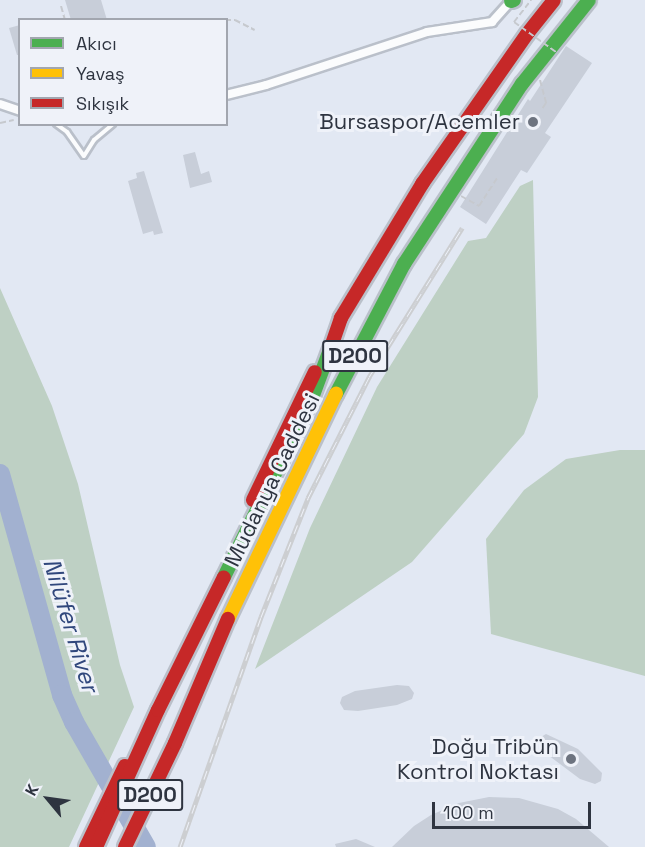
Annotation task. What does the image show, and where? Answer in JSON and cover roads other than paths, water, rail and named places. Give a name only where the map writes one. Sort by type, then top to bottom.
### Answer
[{"type":"highway","name":"Mudanya Caddesi","points":[[96,847],[156,710],[312,398],[341,318],[422,184],[527,33],[554,0]]},
{"type":"highway","name":"Mudanya Caddesi","points":[[126,847],[175,743],[220,635],[367,331],[404,264],[522,84],[589,0]]},
{"type":"highway","points":[[88,847],[156,710]]},
{"type":"street","points":[[228,94],[266,85],[427,32],[492,22],[513,1]]},
{"type":"street","points":[[0,104],[18,110]]},
{"type":"lane","points":[[59,126],[67,132],[84,156],[94,140],[111,126]]},
{"type":"waterway","name":"Nilüfer River","points":[[0,474],[62,695],[74,722],[146,847]]},
{"type":"railway","points":[[180,847],[261,617],[308,498],[369,377],[462,228]]},
{"type":"place","name":"Bursaspor/Acemler","points":[[533,122]]},
{"type":"place","name":"Doğu Tribün Kontrol Noktası","points":[[571,759]]}]
